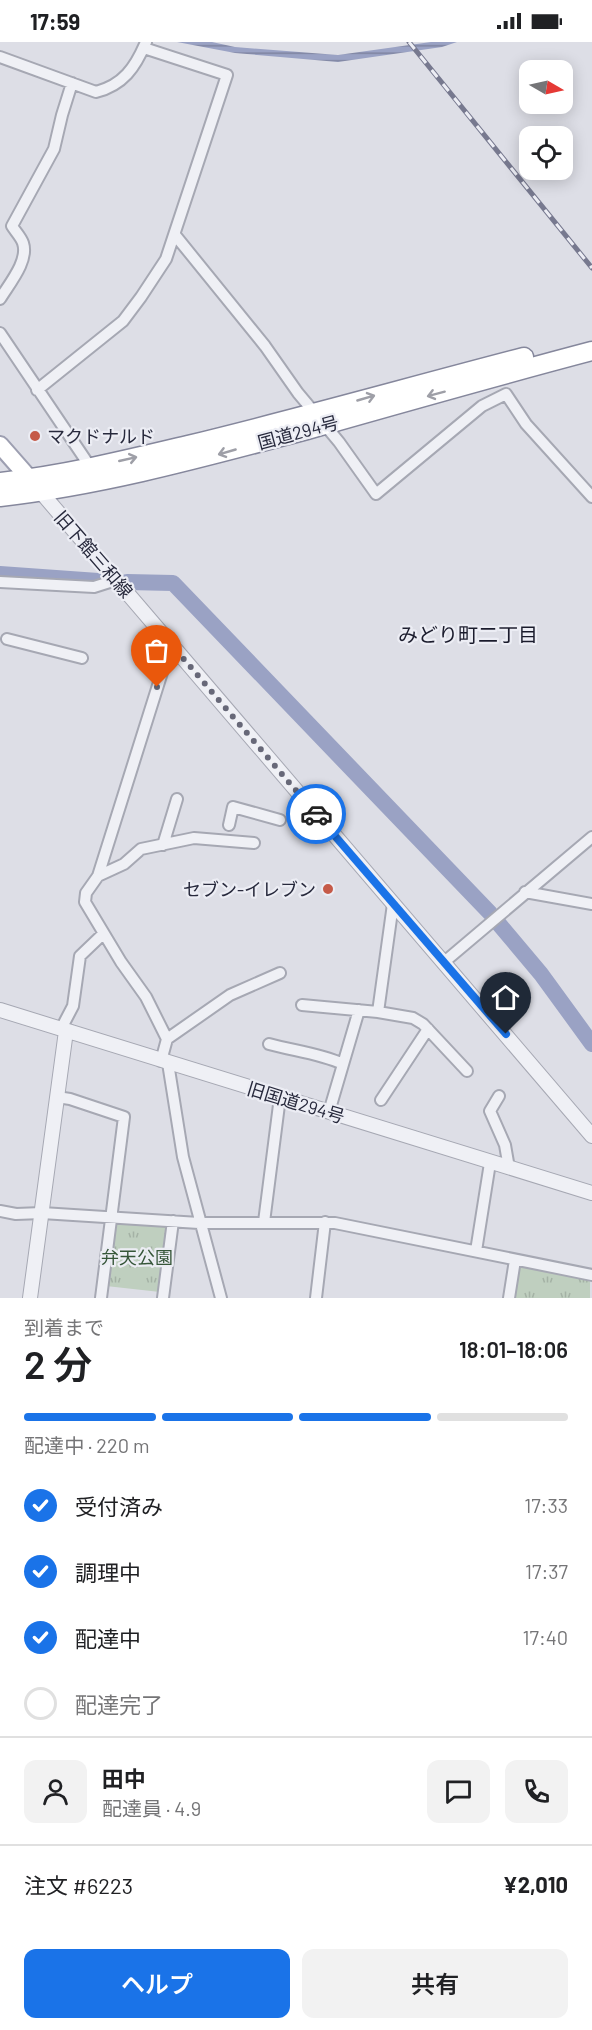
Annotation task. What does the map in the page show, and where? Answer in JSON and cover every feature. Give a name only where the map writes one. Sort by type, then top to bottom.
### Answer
[{"type":"highway","name":"国道294号","points":[[0,482],[35,485],[150,471],[319,419],[551,356],[592,339]]},
{"type":"highway","name":"国道294号","points":[[551,356],[592,351]]},
{"type":"highway","name":"国道294号","points":[[0,497],[91,468],[319,419]]},
{"type":"main road","points":[[0,445],[35,485]]},
{"type":"street","points":[[0,57],[96,92],[112,88],[135,67],[146,44],[227,75],[166,259],[123,321],[37,390]]},
{"type":"street","points":[[0,299],[22,259],[23,243],[12,226],[54,149],[72,83]]},
{"type":"street","points":[[175,235],[265,346],[376,494],[482,406],[506,394],[526,424],[592,497]]},
{"type":"street","points":[[0,333],[91,468]]},
{"type":"street","name":"旧下館三和線","points":[[35,485],[592,1136]]},
{"type":"street","points":[[0,582],[94,587],[116,580]]},
{"type":"street","points":[[7,639],[82,658]]},
{"type":"street","points":[[171,644],[98,876],[86,893],[85,902],[103,934],[146,997],[167,1039],[165,1062],[183,1157],[221,1298]]},
{"type":"street","points":[[164,844],[177,798]]},
{"type":"street","points":[[229,825],[233,807],[280,820]]},
{"type":"street","points":[[443,963],[592,837]]},
{"type":"street","points":[[98,876],[124,864],[141,849],[164,844],[194,838],[254,843]]},
{"type":"street","points":[[525,892],[592,904]]},
{"type":"street","points":[[378,1012],[393,904]]},
{"type":"street","points":[[30,1298],[57,1097],[63,1030],[73,1006],[80,956],[103,934]]},
{"type":"street","points":[[167,1039],[230,995],[280,973]]},
{"type":"street","points":[[302,1005],[378,1012],[413,1018],[423,1024],[467,1071]]},
{"type":"street","name":"旧国道294号","points":[[0,1010],[592,1193]]},
{"type":"street","points":[[329,1112],[359,1010]]},
{"type":"street","points":[[381,1100],[428,1029]]},
{"type":"street","points":[[269,1044],[302,1053],[322,1054],[343,1064]]},
{"type":"street","points":[[499,1096],[490,1111],[505,1145],[509,1168]]},
{"type":"street","points":[[57,1097],[70,1099],[124,1117],[101,1298]]},
{"type":"street","points":[[264,1222],[280,1097]]},
{"type":"street","points":[[476,1251],[490,1163]]},
{"type":"street","points":[[0,1211],[16,1214],[42,1213],[199,1223],[335,1222],[592,1275]]},
{"type":"street","points":[[163,1298],[173,1221]]},
{"type":"street","points":[[316,1298],[325,1222]]},
{"type":"street","points":[[509,1298],[515,1260]]},
{"type":"green space","name":"弁天公園","points":[[119,1221],[162,1221],[168,1227],[160,1292],[106,1286],[114,1226]]},
{"type":"green space","points":[[518,1264],[587,1278],[590,1282],[590,1298],[511,1298]]},
{"type":"water","points":[[177,42],[212,42],[235,47],[338,55],[431,42],[457,42],[442,47],[338,62],[235,53]]},
{"type":"waterway","points":[[0,574],[98,581]]},
{"type":"waterway","points":[[127,582],[173,583],[490,913]]},
{"type":"waterway","points":[[499,924],[541,974],[592,1044]]},
{"type":"railway","points":[[409,42],[592,268]]},
{"type":"way so far","points":[[157,687],[171,644],[316,814]]},
{"type":"place","name":"マクドナルド","points":[[35,436]]},
{"type":"place","name":"セブン-イレブン","points":[[328,889]]},
{"type":"district","name":"みどり町二丁目","points":[[468,634]]},
{"type":"route","points":[[316,814],[506,1034]]}]
